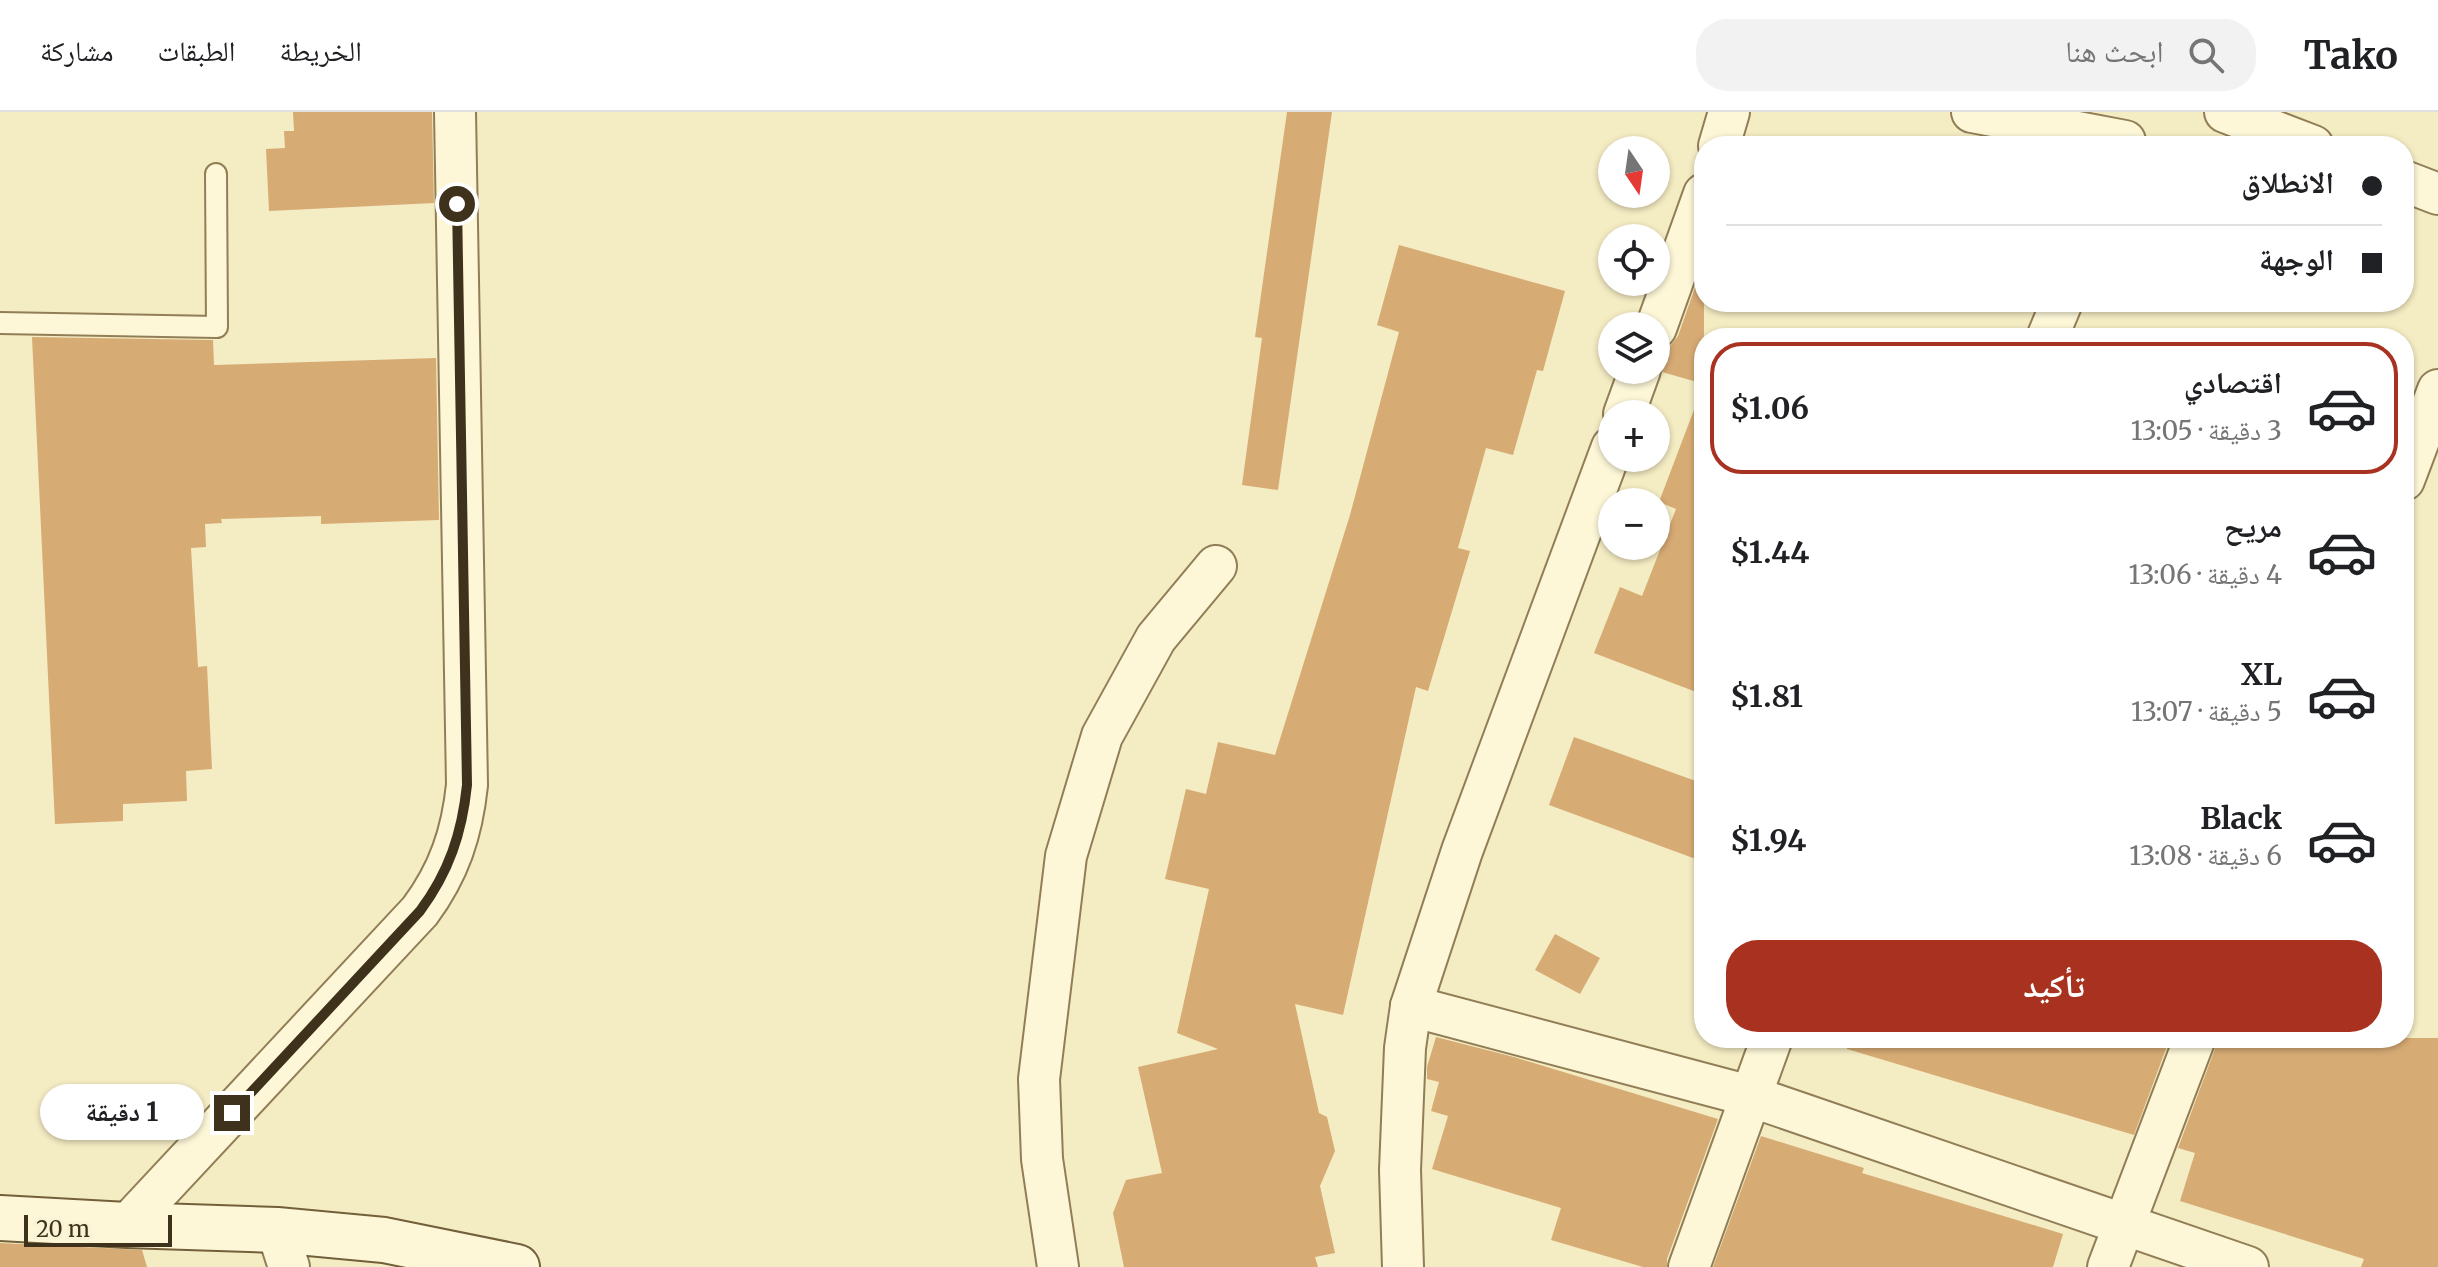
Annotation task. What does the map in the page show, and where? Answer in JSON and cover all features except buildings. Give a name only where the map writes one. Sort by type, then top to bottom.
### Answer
[{"type":"street","points":[[127,1225],[420,911],[436,889],[458,839],[467,785],[455,112]]},
{"type":"street","points":[[1722,136],[1729,112]]},
{"type":"street","points":[[1972,112],[2129,133]]},
{"type":"street","points":[[2225,112],[2287,136]]},
{"type":"street","points":[[2414,185],[2438,194]]},
{"type":"street","points":[[1662,312],[1694,222]]},
{"type":"street","points":[[2414,454],[2438,390]]},
{"type":"street","points":[[1403,1267],[1400,1170],[1405,1048],[1411,1006],[1462,851],[1603,472]]},
{"type":"street","points":[[1058,1267],[1042,1159],[1039,1079],[1066,856],[1102,736],[1156,638],[1216,566]]},
{"type":"street","points":[[1411,1006],[1750,1096],[2248,1267]]},
{"type":"street","points":[[1689,1267],[1768,1048]]},
{"type":"street","points":[[2108,1267],[2191,1048]]},
{"type":"street","points":[[0,1218],[127,1225],[283,1248],[384,1240],[517,1267]]},
{"type":"lane","points":[[0,323],[217,327],[216,174]]},
{"type":"route","points":[[232,1113],[420,911],[449,865],[458,839],[467,785],[457,204]]}]
